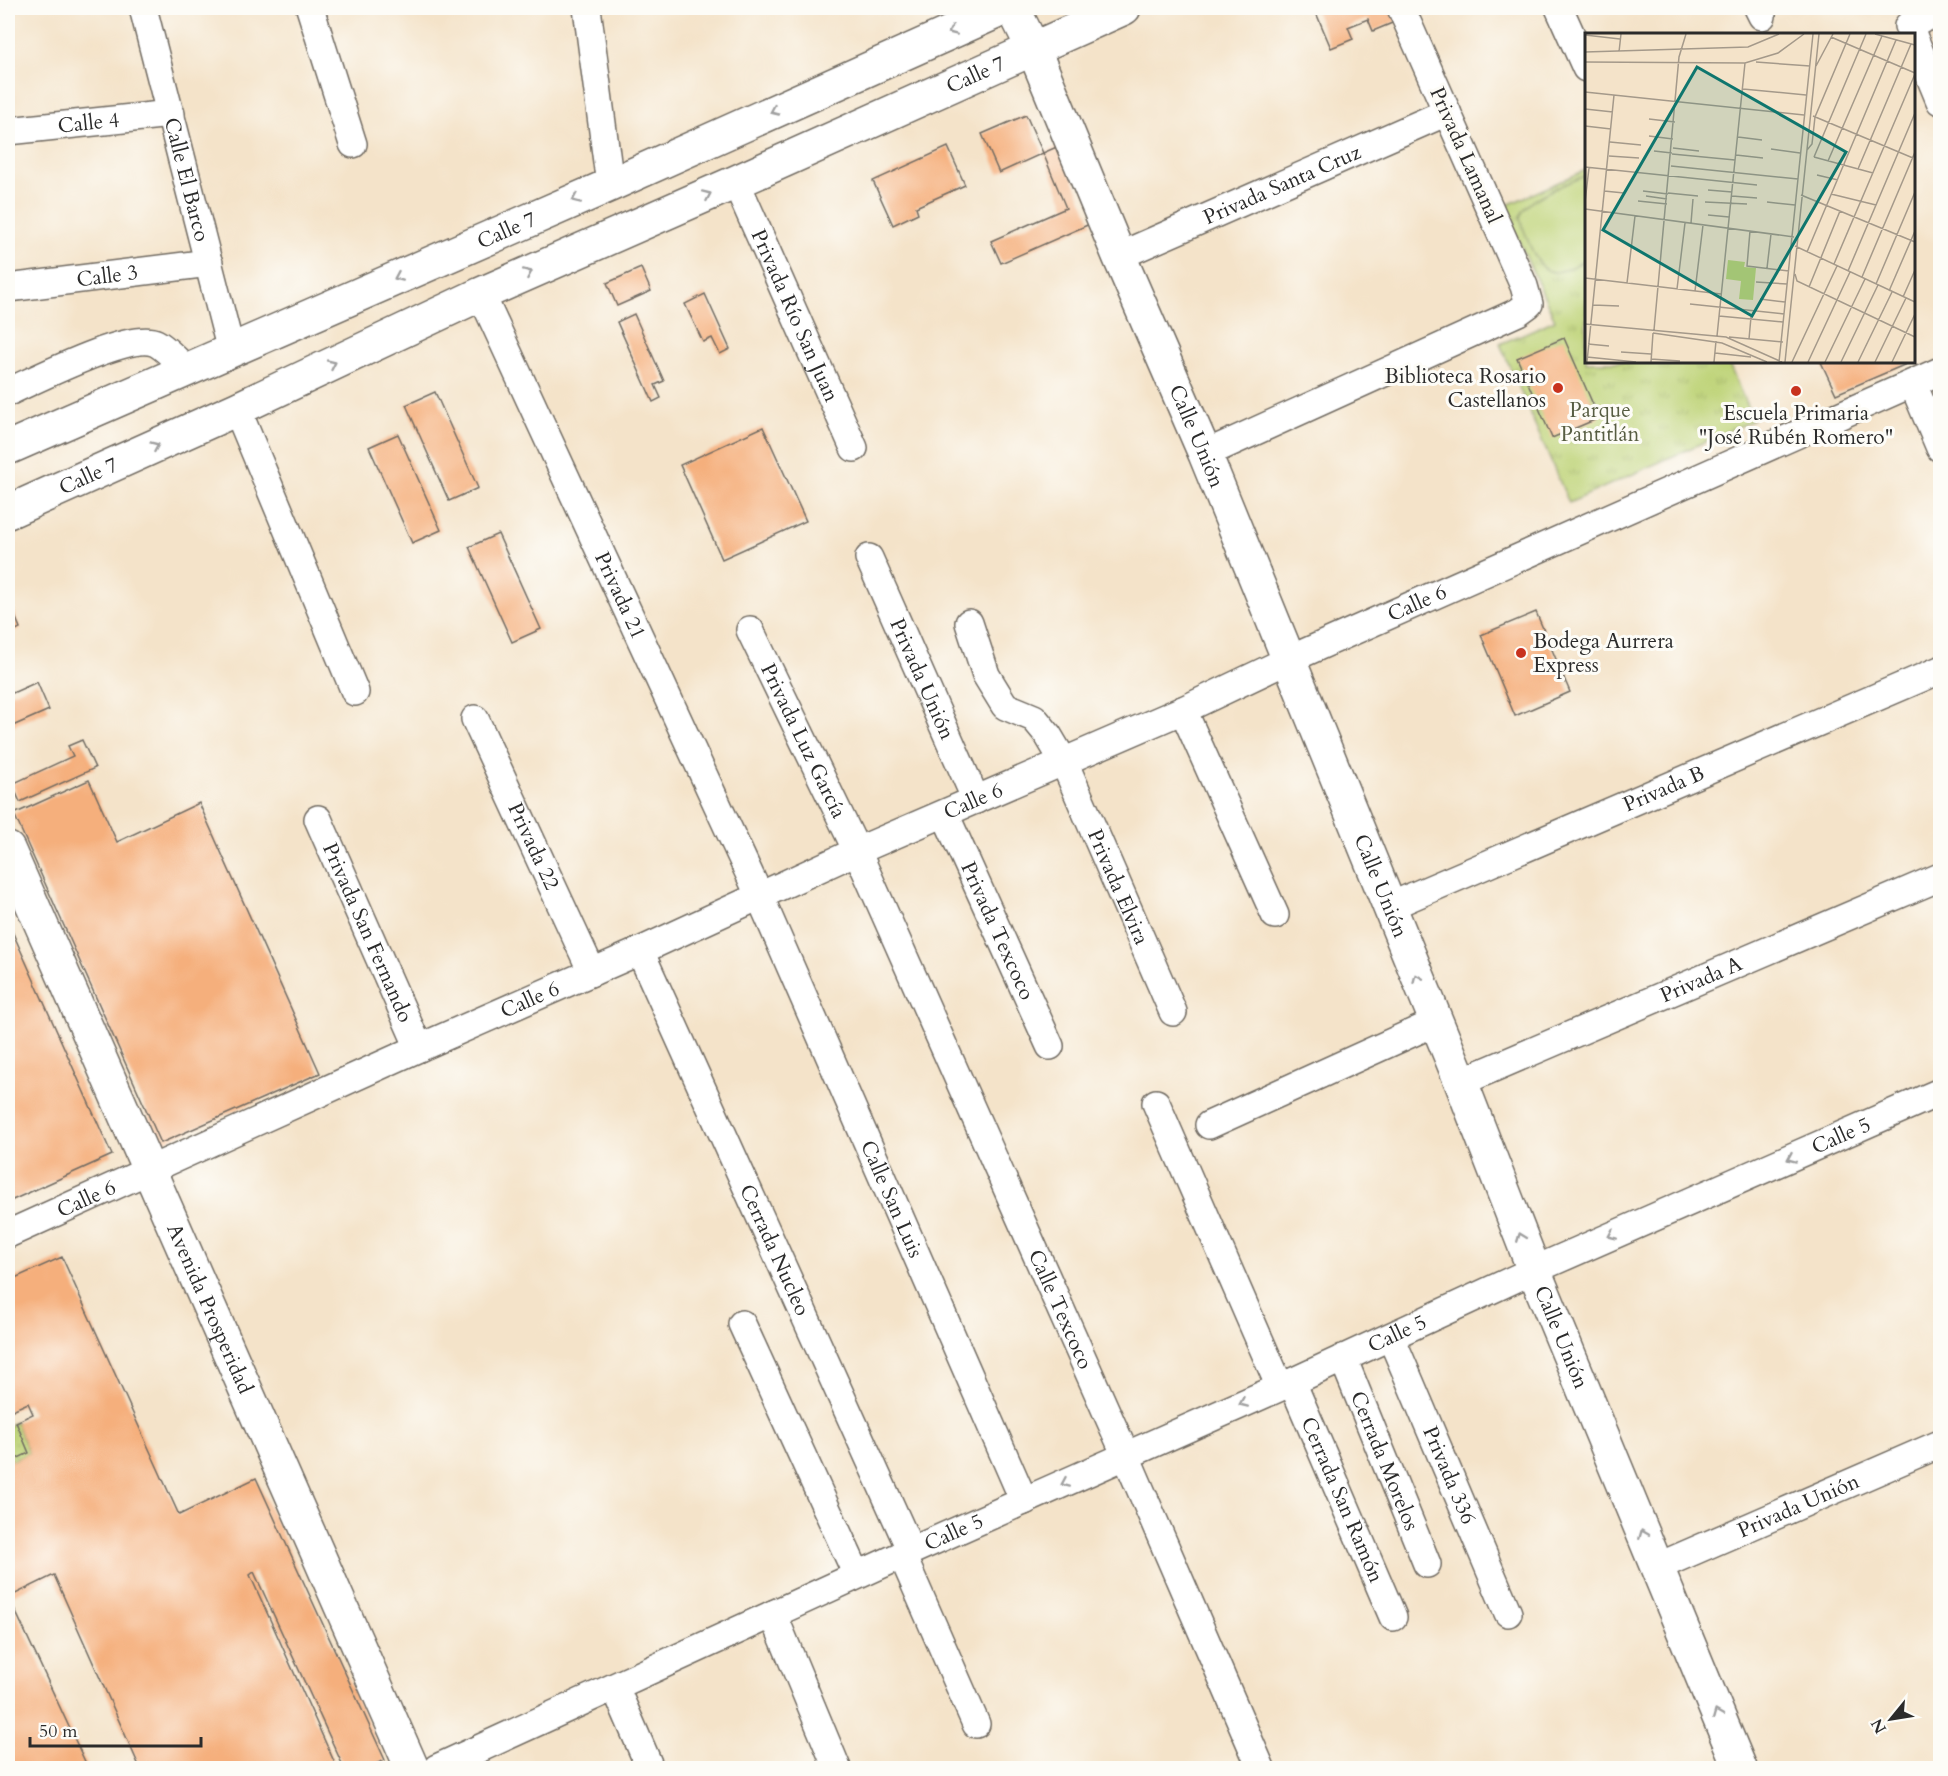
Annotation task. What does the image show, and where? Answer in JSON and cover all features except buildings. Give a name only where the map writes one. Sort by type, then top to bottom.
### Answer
[{"type":"street","name":"Calle El Barco","points":[[143,8],[231,351]]},
{"type":"street","points":[[310,8],[352,144]]},
{"type":"street","points":[[587,8],[610,184]]},
{"type":"street","name":"Calle 7","points":[[8,448],[1005,8]]},
{"type":"street","name":"Calle Unión","points":[[1013,8],[1204,454],[1461,1082],[1534,1270],[1740,1768]]},
{"type":"street","name":"Privada Lamanal","points":[[1204,454],[1518,312],[1529,304],[1524,286],[1401,8]]},
{"type":"street","points":[[1559,8],[1585,64]]},
{"type":"street","name":"Calle 7","points":[[8,512],[237,409],[481,294],[736,182],[1115,9]]},
{"type":"street","points":[[1908,27],[1941,11]]},
{"type":"street","points":[[1915,43],[1941,101]]},
{"type":"street","name":"Privada Santa Cruz","points":[[1119,256],[1447,112]]},
{"type":"street","name":"Calle 4","points":[[8,131],[171,114]]},
{"type":"street","name":"Privada Río San Juan","points":[[736,182],[854,448]]},
{"type":"street","name":"Calle 3","points":[[8,288],[209,263]]},
{"type":"street","name":"Privada 21","points":[[481,294],[760,897]]},
{"type":"street","points":[[8,392],[106,349],[136,341],[156,343],[187,370]]},
{"type":"street","name":"Calle 6","points":[[8,1234],[760,897],[857,851],[1183,710],[1288,660],[1941,371]]},
{"type":"street","points":[[1913,384],[1941,448]]},
{"type":"street","points":[[237,409],[355,692]]},
{"type":"street","points":[[8,491],[82,478]]},
{"type":"street","name":"Privada Unión","points":[[869,558],[976,800]]},
{"type":"street","name":"Privada Elvira","points":[[969,624],[986,675],[1005,706],[1034,718],[1048,735],[1064,762],[1173,1012]]},
{"type":"street","name":"Privada Luz García","points":[[750,630],[857,851]]},
{"type":"street","name":"Privada B","points":[[1388,907],[1941,670]]},
{"type":"street","points":[[1183,710],[1275,915]]},
{"type":"street","name":"Privada 22","points":[[476,719],[592,972]]},
{"type":"street","name":"Privada Texcoco","points":[[945,814],[1050,1046]]},
{"type":"street","name":"Privada San Fernando","points":[[318,819],[419,1048]]},
{"type":"street","name":"Avenida Prosperidad","points":[[8,849],[412,1768]]},
{"type":"street","name":"Calle Texcoco","points":[[857,851],[1126,1456],[1261,1768]]},
{"type":"street","name":"Privada A","points":[[1461,1082],[1941,877]]},
{"type":"street","name":"Calle San Luis","points":[[760,897],[1024,1501]]},
{"type":"street","name":"Cerrada Nucleo","points":[[640,951],[906,1553],[976,1724]]},
{"type":"street","points":[[1209,1125],[1436,1022]]},
{"type":"street","name":"Calle 5","points":[[436,1768],[857,1575],[1391,1337],[1534,1270],[1941,1092]]},
{"type":"street","name":"Cerrada San Ramón","points":[[1156,1102],[1393,1617]]},
{"type":"street","points":[[742,1324],[857,1575]]},
{"type":"street","name":"Privada 336","points":[[1391,1337],[1508,1613]]},
{"type":"street","name":"Cerrada Morelos","points":[[1343,1358],[1427,1564]]},
{"type":"street","name":"Privada Unión","points":[[1657,1567],[1941,1444]]},
{"type":"street","points":[[773,1614],[837,1768]]},
{"type":"street","points":[[615,1687],[650,1768]]},
{"type":"green space","name":"Parque Pantitlán","points":[[1585,170],[1585,363],[1728,363],[1753,420],[1569,503],[1500,344],[1555,320],[1503,207]]},
{"type":"green space","points":[[1585,175],[1585,261],[1563,271],[1548,271],[1537,260],[1520,219],[1523,211],[1529,205],[1547,192]]},
{"type":"green space","points":[[16,1422],[29,1453],[12,1461],[8,1451],[8,1426]]},
{"type":"place","name":"Biblioteca Rosario Castellanos","points":[[1558,388]]},
{"type":"place","name":"Escuela Primaria \"José Rubén Romero\"","points":[[1796,391]]},
{"type":"place","name":"Bodega Aurrera Express","points":[[1521,653]]}]
